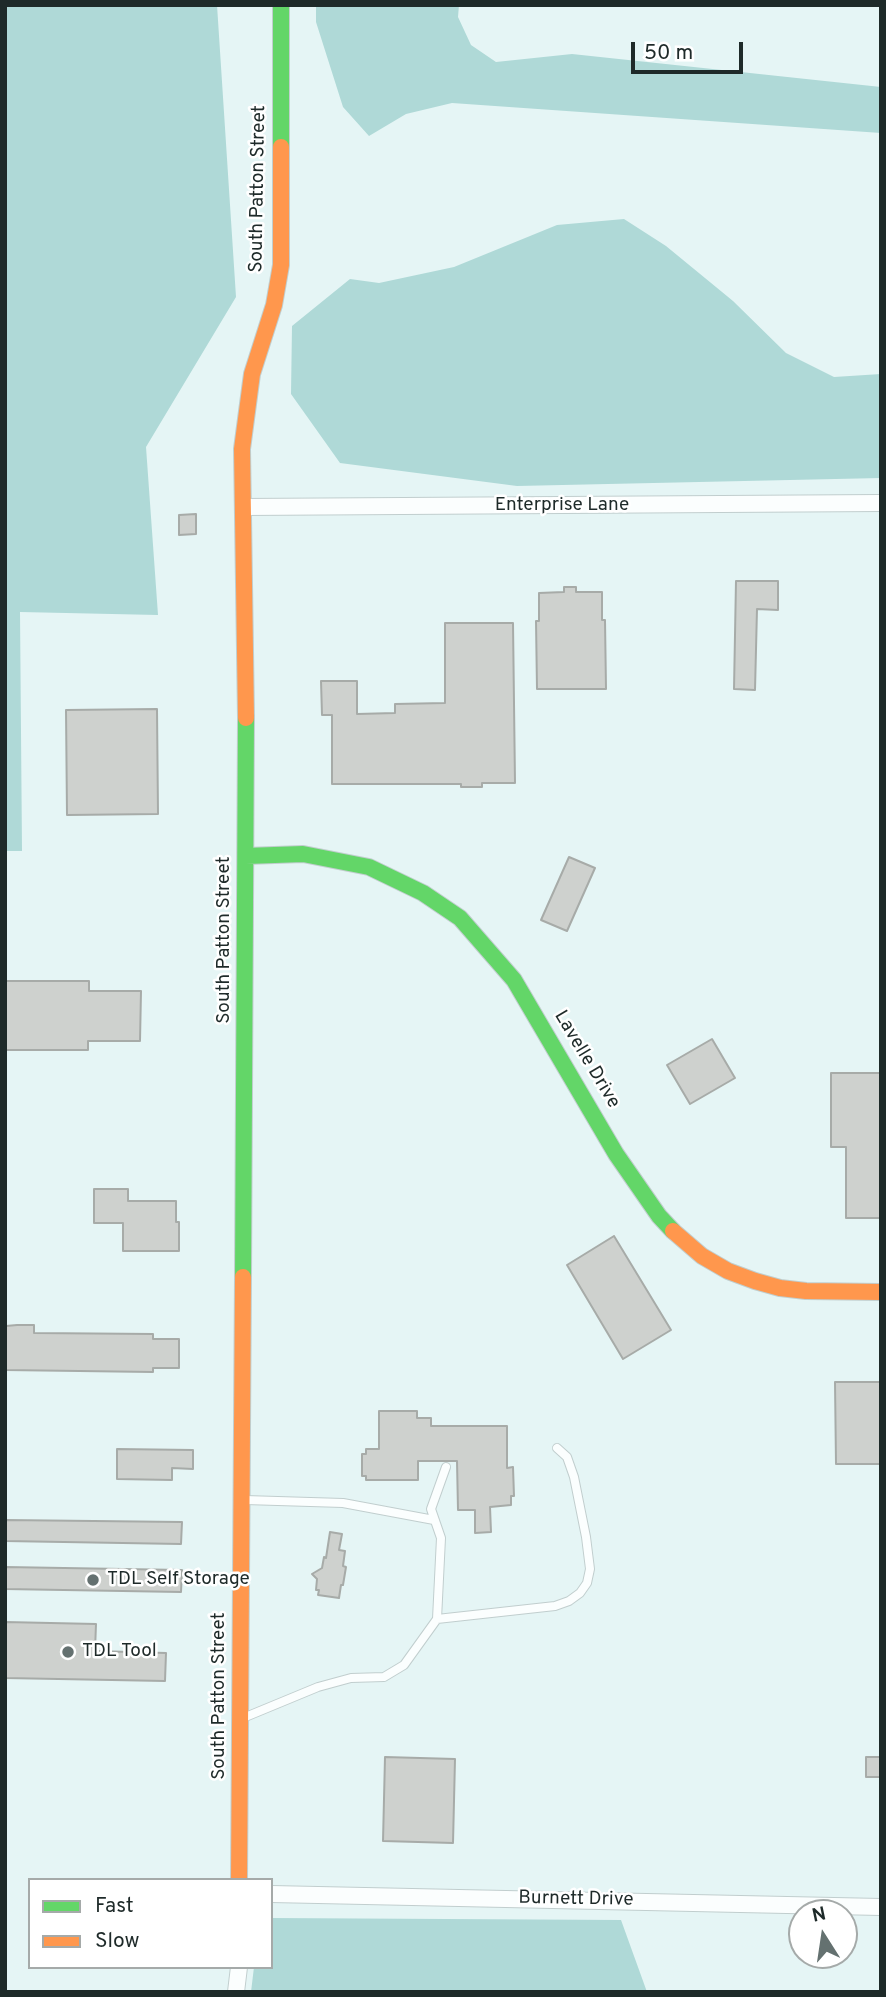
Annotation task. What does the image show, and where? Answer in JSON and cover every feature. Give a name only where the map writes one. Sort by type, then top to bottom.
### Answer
[{"type":"street","name":"South Patton Street","points":[[239,1878],[247,754],[242,449],[252,374],[274,305],[281,265],[281,5]]},
{"type":"street","name":"Enterprise Lane","points":[[243,507],[881,503]]},
{"type":"street","name":"Lavelle Drive","points":[[246,856],[303,854],[369,867],[423,893],[460,918],[514,980],[616,1154],[659,1216],[702,1256],[728,1271],[780,1288],[881,1292]]},
{"type":"street","name":"Burnett Drive","points":[[273,1894],[881,1907]]},
{"type":"street","points":[[236,1992],[239,1969]]},
{"type":"lane","points":[[437,1619],[555,1606],[580,1593],[587,1583],[590,1569],[586,1537],[574,1477],[567,1457],[557,1448]]},
{"type":"lane","points":[[240,1719],[318,1687],[351,1678],[384,1677],[404,1665],[437,1619],[441,1538],[431,1509],[446,1467]]},
{"type":"lane","points":[[242,1499],[343,1503],[434,1520]]},
{"type":"shaded area","points":[[5,5],[217,5],[236,297],[146,447],[158,615],[20,612],[22,851],[5,851]]},
{"type":"shaded area","points":[[316,5],[459,5],[458,17],[471,45],[496,62],[572,54],[881,87],[881,133],[452,103],[406,114],[369,136],[343,107],[316,22]]},
{"type":"shaded area","points":[[624,219],[666,246],[733,301],[786,353],[834,377],[881,374],[881,478],[517,486],[340,463],[291,394],[292,326],[350,279],[379,283],[454,267],[557,225]]},
{"type":"shaded area","points":[[273,1918],[621,1920],[647,1992],[251,1992],[254,1969],[273,1969]]},
{"type":"building","points":[[196,514],[196,534],[179,535],[179,515]]},
{"type":"building","points":[[736,581],[778,581],[778,610],[757,609],[755,690],[734,689]]},
{"type":"building","points":[[564,587],[576,587],[576,592],[602,592],[606,689],[537,689],[536,621],[539,621],[539,593],[564,592]]},
{"type":"building","points":[[445,623],[513,623],[515,783],[482,783],[482,787],[461,787],[461,784],[332,784],[332,715],[322,715],[321,681],[357,681],[357,714],[395,713],[395,704],[445,703]]},
{"type":"building","points":[[157,709],[158,814],[67,815],[66,710]]},
{"type":"building","points":[[569,857],[595,868],[567,931],[541,920]]},
{"type":"building","points":[[5,981],[89,981],[89,991],[141,991],[140,1041],[88,1041],[88,1050],[5,1050]]},
{"type":"building","points":[[712,1039],[735,1078],[690,1104],[667,1065]]},
{"type":"building","points":[[831,1073],[881,1073],[881,1218],[846,1218],[846,1147],[831,1147]]},
{"type":"building","points":[[94,1189],[128,1189],[128,1201],[176,1201],[179,1251],[123,1251],[123,1223],[94,1223]]},
{"type":"building","points":[[614,1236],[671,1330],[623,1359],[567,1265]]},
{"type":"building","points":[[34,1325],[34,1333],[153,1334],[153,1339],[179,1339],[179,1368],[153,1368],[153,1372],[5,1370],[6,1326]]},
{"type":"building","points":[[835,1382],[881,1382],[881,1464],[836,1464]]},
{"type":"building","points":[[379,1411],[417,1411],[417,1418],[431,1418],[431,1426],[507,1426],[507,1468],[513,1467],[514,1496],[511,1496],[511,1505],[490,1507],[491,1532],[475,1533],[475,1510],[458,1510],[457,1461],[418,1461],[418,1480],[366,1480],[366,1476],[362,1476],[362,1454],[366,1454],[366,1449],[379,1449]]},
{"type":"building","points":[[117,1449],[193,1450],[193,1469],[172,1468],[172,1480],[117,1479]]},
{"type":"building","name":"TDL Self Storage","points":[[5,1520],[182,1522],[181,1544],[5,1541]]},
{"type":"building","points":[[330,1532],[342,1534],[339,1550],[345,1551],[343,1566],[346,1567],[339,1598],[318,1595],[317,1579],[312,1574],[322,1568]]},
{"type":"building","name":"TDL Self Storage","points":[[5,1567],[182,1570],[181,1592],[5,1589]]},
{"type":"building","name":"TDL Tool","points":[[5,1622],[96,1624],[95,1651],[166,1653],[165,1681],[5,1678]]},
{"type":"building","points":[[385,1757],[455,1759],[453,1843],[383,1841]]},
{"type":"building","points":[[866,1757],[881,1757],[881,1777],[866,1777]]},
{"type":"traffic: fast","points":[[281,5],[281,147]]},
{"type":"traffic: fast","points":[[243,1277],[246,718]]},
{"type":"traffic: fast","points":[[246,856],[303,854],[369,867],[423,893],[460,918],[514,980],[616,1154],[659,1216],[673,1231]]},
{"type":"traffic: slow","points":[[246,718],[242,449],[252,374],[274,305],[281,265],[281,147]]},
{"type":"traffic: slow","points":[[673,1231],[702,1256],[728,1271],[755,1281],[806,1291],[881,1292]]},
{"type":"traffic: slow","points":[[239,1878],[243,1277]]},
{"type":"place","name":"TDL Self Storage","points":[[93,1580]]},
{"type":"place","name":"TDL Tool","points":[[68,1652]]}]
